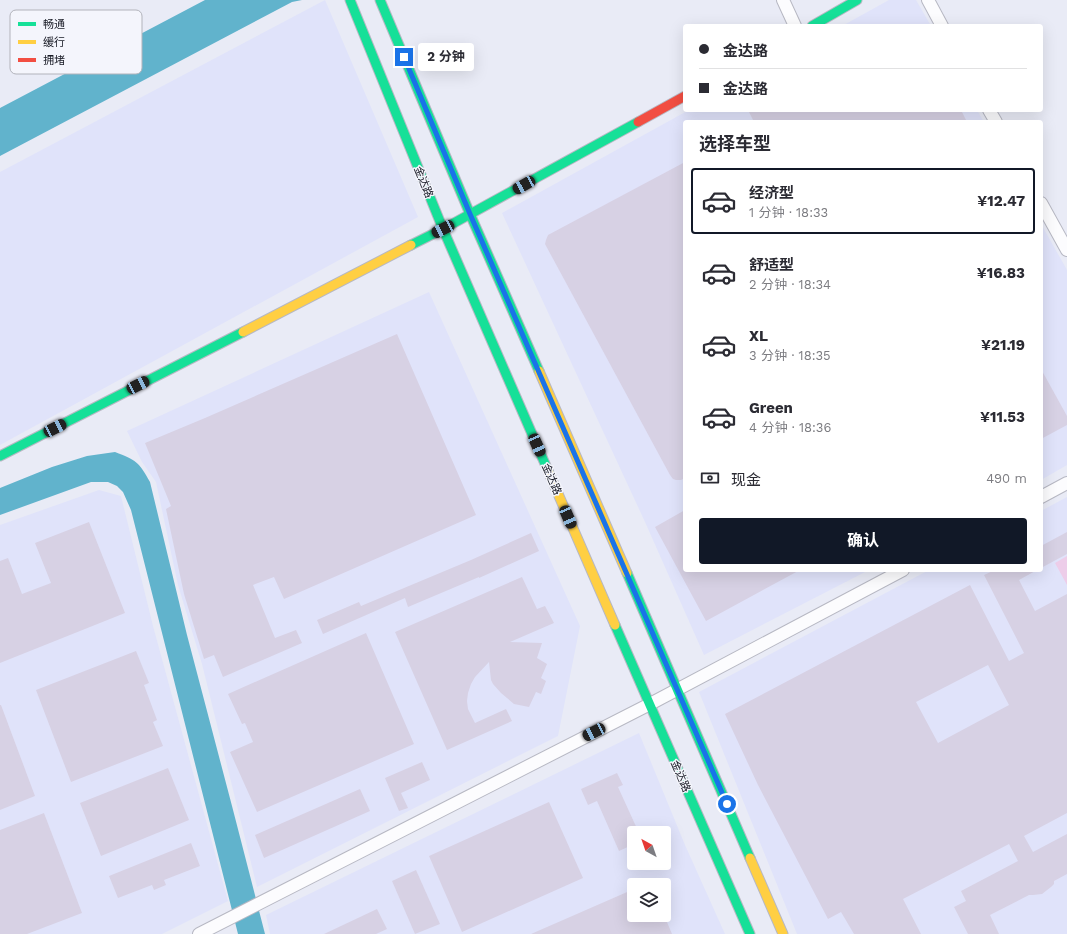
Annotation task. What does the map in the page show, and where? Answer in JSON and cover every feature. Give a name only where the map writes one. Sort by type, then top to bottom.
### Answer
[{"type":"street","name":"金达路","points":[[350,0],[443,229],[750,934]]},
{"type":"street","points":[[380,0],[470,214],[678,689],[783,934]]},
{"type":"street","points":[[783,0],[794,24]]},
{"type":"street","points":[[815,24],[857,0]]},
{"type":"street","points":[[928,0],[941,24]]},
{"type":"street","points":[[0,456],[443,229],[683,97]]},
{"type":"street","points":[[1043,207],[1067,250]]},
{"type":"street","points":[[1043,496],[1067,483]]},
{"type":"street","points":[[199,934],[650,704],[899,572]]},
{"type":"shaded area","points":[[325,0],[418,217],[0,445],[0,172]]},
{"type":"shaded area","points":[[889,0],[916,0],[930,24],[846,24]]},
{"type":"shaded area","points":[[685,112],[978,112],[983,120],[683,120],[683,572],[865,572],[704,655],[645,522],[502,213]]},
{"type":"shaded area","points":[[1043,228],[1067,270],[1067,465],[1043,479]]},
{"type":"shaded area","points":[[429,292],[580,626],[558,736],[257,887],[202,664],[178,585],[156,482],[142,462],[127,431]]},
{"type":"shaded area","points":[[99,490],[121,496],[153,626],[228,901],[162,934],[0,934],[0,525]]},
{"type":"shaded area","points":[[1067,497],[1067,934],[797,934],[699,692],[925,572],[1043,572],[1043,510]]},
{"type":"shaded area","points":[[1067,556],[1067,585],[1055,563]]},
{"type":"shaded area","points":[[639,733],[685,845],[725,934],[270,934],[266,915]]},
{"type":"water","points":[[205,0],[302,0],[292,2],[0,156],[0,108],[65,74],[142,74],[142,33]]},
{"type":"water","points":[[115,452],[136,462],[150,482],[187,635],[265,934],[238,934],[131,510],[123,492],[117,486],[108,482],[91,482],[0,515],[0,488],[52,467],[87,456]]},
{"type":"building","points":[[749,112],[962,112],[966,120],[753,120]]},
{"type":"building","points":[[683,163],[683,479],[676,480],[670,475],[545,244],[548,235]]},
{"type":"building","points":[[397,334],[476,515],[284,599],[274,577],[253,585],[275,638],[296,630],[302,643],[223,677],[214,655],[204,659],[184,594],[166,509],[171,506],[145,443]]},
{"type":"building","points":[[1043,373],[1067,416],[1067,425],[1043,438]]},
{"type":"building","points":[[683,511],[683,572],[796,572],[706,621],[655,527]]},
{"type":"building","points":[[89,522],[125,613],[0,663],[0,561],[8,558],[22,594],[51,583],[35,543]]},
{"type":"building","points":[[1067,532],[1067,554],[1043,567],[1043,545]]},
{"type":"building","points":[[531,533],[539,551],[479,578],[408,607],[405,598],[323,634],[317,620],[359,602],[361,606]]},
{"type":"building","points":[[991,572],[1033,572],[1019,580],[1035,611],[1067,594],[1067,813],[1024,836],[1033,852],[1067,834],[1067,874],[1054,881],[1054,884],[1042,894],[1029,895],[990,915],[999,934],[968,934],[954,907],[966,901],[961,891],[1018,861],[1009,844],[903,899],[921,934],[854,934],[841,912],[828,919],[758,785],[725,714],[970,585],[1009,661],[1024,653],[984,575]],"holes":[[[988,665],[1009,705],[938,743],[916,702]]]},
{"type":"building","points":[[522,577],[537,609],[545,606],[554,623],[510,642],[542,643],[537,658],[547,664],[541,678],[546,681],[541,694],[536,692],[529,707],[514,704],[493,684],[491,680],[489,662],[475,677],[471,684],[467,701],[468,709],[475,723],[506,709],[512,721],[447,750],[395,632]]},
{"type":"building","points":[[366,633],[414,744],[257,812],[230,752],[253,742],[245,723],[242,724],[228,694]]},
{"type":"building","points":[[136,651],[149,683],[144,685],[157,720],[153,722],[163,746],[71,782],[36,690]]},
{"type":"building","points":[[0,705],[35,796],[0,810]]},
{"type":"building","points":[[422,762],[430,780],[401,793],[408,808],[399,811],[385,778]]},
{"type":"building","points":[[168,768],[189,820],[101,856],[80,803]]},
{"type":"building","points":[[617,773],[623,785],[618,787],[636,826],[627,826],[627,847],[619,851],[597,801],[588,805],[581,789]]},
{"type":"building","points":[[360,789],[370,811],[264,858],[255,835]]},
{"type":"building","points":[[549,802],[583,878],[462,932],[429,856]]},
{"type":"building","points":[[44,813],[82,913],[27,934],[0,934],[0,830]]},
{"type":"building","points":[[191,843],[200,866],[164,880],[166,885],[154,890],[152,885],[118,898],[109,876]]},
{"type":"building","points":[[416,870],[440,924],[415,934],[392,881]]},
{"type":"building","points":[[627,892],[627,922],[667,922],[672,934],[531,934]]},
{"type":"building","points":[[377,909],[387,929],[376,934],[324,934]]},
{"type":"traffic: fast","points":[[350,0],[443,229],[549,473]]},
{"type":"traffic: fast","points":[[380,0],[470,214],[539,371]]},
{"type":"traffic: fast","points":[[815,24],[857,0]]},
{"type":"traffic: fast","points":[[411,245],[638,122]]},
{"type":"traffic: fast","points":[[0,456],[243,332]]},
{"type":"traffic: fast","points":[[627,573],[750,858]]},
{"type":"traffic: fast","points":[[615,625],[750,934]]},
{"type":"traffic: slow","points":[[243,332],[411,245]]},
{"type":"traffic: slow","points":[[539,371],[627,573]]},
{"type":"traffic: slow","points":[[549,473],[615,625]]},
{"type":"traffic: slow","points":[[750,858],[783,934]]},
{"type":"traffic: jam","points":[[638,122],[683,97]]},
{"type":"route","points":[[404,57],[470,214],[727,804]]}]
